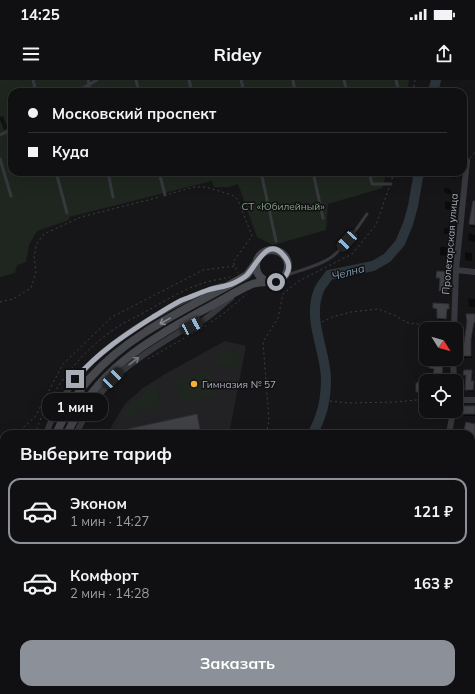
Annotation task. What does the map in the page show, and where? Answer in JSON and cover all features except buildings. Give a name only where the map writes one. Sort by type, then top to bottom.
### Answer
[{"type":"main road","points":[[58,430],[74,398],[90,377],[107,360],[149,330],[233,284],[239,276],[246,275],[264,252],[278,250],[283,254],[289,266],[287,275],[280,281],[251,284],[163,333],[135,351],[110,372],[95,388],[82,406],[69,430]]},
{"type":"main road","points":[[256,263],[256,272],[258,276],[268,282]]},
{"type":"street","name":"Пролетарская улица","points":[[467,170],[468,161]]},
{"type":"street","name":"Пролетарская улица","points":[[454,322],[456,270],[466,176]]},
{"type":"street","points":[[456,270],[475,272]]},
{"type":"street","points":[[48,430],[58,405],[75,379],[107,347],[180,301],[208,290],[233,284]]},
{"type":"street","points":[[78,430],[94,402],[107,385],[120,372],[138,358],[179,332],[204,319],[217,310],[237,292]]},
{"type":"street","points":[[463,400],[475,400]]},
{"type":"street","points":[[450,430],[452,418]]},
{"type":"lane","points":[[88,80],[90,88]]},
{"type":"lane","points":[[82,88],[97,80]]},
{"type":"lane","points":[[0,159],[11,196]]},
{"type":"lane","points":[[57,176],[67,213]]},
{"type":"lane","points":[[109,176],[113,197]]},
{"type":"lane","points":[[160,176],[165,195]]},
{"type":"lane","points":[[263,176],[276,241]]},
{"type":"lane","points":[[314,176],[323,218]]},
{"type":"lane","points":[[369,176],[372,184],[390,184]]},
{"type":"lane","points":[[287,275],[309,268],[333,256],[347,241],[367,214]]},
{"type":"path","points":[[0,302],[13,299],[24,291],[32,288],[36,272],[34,256],[37,243],[44,234],[82,217],[194,187],[206,188],[232,195],[238,200],[252,236],[234,262],[239,276]]},
{"type":"path","points":[[20,430],[35,417],[63,364],[112,317],[203,270],[235,266]]},
{"type":"path","points":[[146,360],[199,330],[223,314],[248,293],[246,287]]},
{"type":"path","points":[[267,430],[269,422],[263,342],[278,318],[283,294]]},
{"type":"path","points":[[322,322],[332,317],[351,312],[378,309],[394,315],[408,323],[419,324]]},
{"type":"path","points":[[330,401],[348,403],[396,402],[419,400]]},
{"type":"shaded area","name":"Гимназия № 57","points":[[225,341],[246,346],[230,430],[109,430],[125,404],[143,388],[165,374]]},
{"type":"green space","name":"СТ «Юбилейный»","points":[[0,80],[409,80],[408,88],[8,88],[8,176],[385,176],[383,188],[328,204],[326,230],[273,245],[257,237],[238,184],[229,187],[214,187],[212,181],[69,217],[69,220],[37,231],[29,245],[26,262],[17,265],[15,273],[0,277]]},
{"type":"green space","points":[[220,349],[241,354],[238,368],[216,363]]},
{"type":"green space","points":[[210,371],[215,395],[180,403],[175,379]]},
{"type":"green space","points":[[157,382],[160,407],[138,412],[134,401],[136,416],[123,419],[122,413],[134,400]]},
{"type":"waterway","name":"Челна","points":[[434,88],[436,80]]},
{"type":"waterway","name":"Челна","points":[[315,430],[323,407],[326,388],[325,367],[315,312],[319,290],[329,275],[373,266],[387,258],[400,243],[408,224],[418,176]]},
{"type":"place","name":"Гимназия № 57","points":[[194,384]]},
{"type":"route","points":[[75,379],[107,347],[180,301],[208,290],[233,284],[246,275],[261,255],[269,250],[278,250],[283,254],[289,266],[287,275],[280,281],[276,282]]}]
